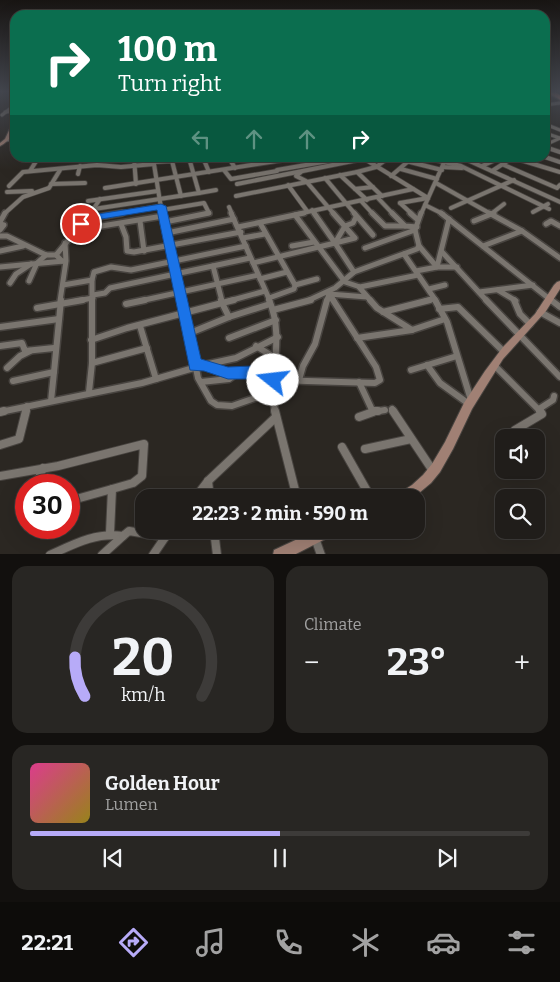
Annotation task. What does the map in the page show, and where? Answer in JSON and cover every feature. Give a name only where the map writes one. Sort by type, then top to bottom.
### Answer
[{"type":"street","points":[[0,145],[7,140],[10,134]]},
{"type":"street","points":[[30,171],[36,162]]},
{"type":"street","points":[[134,162],[136,184]]},
{"type":"street","points":[[9,186],[21,173],[30,171],[60,170],[80,166],[135,166],[149,162]]},
{"type":"street","points":[[153,162],[179,292],[190,333],[195,366],[201,382],[211,401],[220,406],[229,406],[272,392]]},
{"type":"street","points":[[172,162],[178,178],[181,196]]},
{"type":"street","points":[[190,162],[199,192]]},
{"type":"street","points":[[205,162],[210,172]]},
{"type":"street","points":[[231,162],[235,168]]},
{"type":"street","points":[[105,188],[178,178],[262,162]]},
{"type":"street","points":[[293,162],[301,172]]},
{"type":"street","points":[[224,170],[231,178],[324,162]]},
{"type":"street","points":[[237,184],[347,162]]},
{"type":"street","points":[[370,162],[428,198]]},
{"type":"street","points":[[236,196],[288,184],[357,172],[376,167],[383,162]]},
{"type":"street","points":[[391,176],[407,162]]},
{"type":"street","points":[[420,162],[465,168],[549,210]]},
{"type":"street","points":[[474,162],[560,202]]},
{"type":"street","points":[[482,166],[491,162]]},
{"type":"street","points":[[492,170],[507,162]]},
{"type":"street","points":[[526,162],[560,172]]},
{"type":"street","points":[[437,267],[419,246],[416,228],[444,164]]},
{"type":"street","points":[[504,164],[557,188],[560,185]]},
{"type":"street","points":[[78,174],[80,166]]},
{"type":"street","points":[[401,168],[437,181],[522,231],[560,258]]},
{"type":"street","points":[[7,192],[47,189],[60,170]]},
{"type":"street","points":[[277,170],[281,176]]},
{"type":"street","points":[[37,308],[93,297],[105,293],[110,288],[214,266],[278,257],[355,238],[306,181],[296,176],[301,172]]},
{"type":"street","points":[[357,172],[373,187],[405,226]]},
{"type":"street","points":[[340,175],[356,189],[386,226],[416,228]]},
{"type":"street","points":[[324,178],[373,235]]},
{"type":"street","points":[[451,208],[514,180]]},
{"type":"street","points":[[51,184],[85,183]]},
{"type":"street","points":[[144,183],[144,193]]},
{"type":"street","points":[[288,184],[335,243],[354,272]]},
{"type":"street","points":[[356,189],[373,187]]},
{"type":"street","points":[[121,224],[128,250],[134,252],[144,251],[240,232],[260,223],[309,210],[348,204],[413,189]]},
{"type":"street","points":[[94,209],[216,190]]},
{"type":"street","points":[[0,230],[4,225],[0,223],[8,208],[35,191]]},
{"type":"street","points":[[88,201],[158,191]]},
{"type":"street","points":[[418,220],[400,203],[428,198]]},
{"type":"street","points":[[56,255],[78,230],[100,199]]},
{"type":"street","points":[[86,219],[162,211],[204,202],[212,223]]},
{"type":"street","points":[[474,221],[493,214],[504,204]]},
{"type":"street","points":[[533,212],[548,204]]},
{"type":"street","points":[[425,205],[439,211],[560,307]]},
{"type":"street","points":[[230,207],[276,320],[278,337],[272,392],[276,418],[295,489]]},
{"type":"street","points":[[78,230],[140,221],[162,211]]},
{"type":"street","points":[[165,222],[209,213]]},
{"type":"street","points":[[296,215],[345,282],[359,287],[383,312],[412,330]]},
{"type":"street","points":[[352,223],[356,217]]},
{"type":"street","points":[[167,232],[234,219]]},
{"type":"street","points":[[437,267],[449,219]]},
{"type":"street","points":[[140,221],[144,251]]},
{"type":"street","points":[[546,224],[551,221],[560,226]]},
{"type":"street","points":[[260,223],[295,285]]},
{"type":"street","points":[[335,243],[344,226],[352,223],[363,224]]},
{"type":"street","points":[[365,248],[416,228]]},
{"type":"street","points":[[483,246],[522,231]]},
{"type":"street","points":[[240,232],[265,234]]},
{"type":"street","points":[[0,236],[7,236],[46,256]]},
{"type":"street","points":[[292,246],[314,242]]},
{"type":"street","points":[[51,402],[54,348],[63,285],[65,243]]},
{"type":"street","points":[[0,251],[24,246]]},
{"type":"street","points":[[89,392],[92,363],[92,280],[94,272],[111,267],[131,270],[246,246]]},
{"type":"street","points":[[299,380],[303,366],[315,344],[329,294],[345,282],[354,272],[404,254],[419,246]]},
{"type":"street","points":[[442,252],[518,335],[560,377]]},
{"type":"street","points":[[404,254],[429,289],[451,332],[470,403]]},
{"type":"street","points":[[10,283],[16,274],[46,256],[56,255],[64,261]]},
{"type":"street","points":[[0,267],[64,261]]},
{"type":"street","points":[[29,280],[34,263]]},
{"type":"street","points":[[214,266],[216,283],[222,303],[229,317]]},
{"type":"street","points":[[359,287],[437,267],[457,267]]},
{"type":"street","points":[[126,304],[216,283],[287,272]]},
{"type":"street","points":[[271,304],[294,289],[295,285],[317,278]]},
{"type":"street","points":[[63,285],[92,280]]},
{"type":"street","points":[[414,489],[445,456],[470,403],[503,351],[530,324],[540,312],[548,297],[560,284]]},
{"type":"street","points":[[429,289],[445,285]]},
{"type":"street","points":[[479,292],[533,285]]},
{"type":"street","points":[[497,290],[516,301],[520,314],[530,324]]},
{"type":"street","points":[[91,340],[265,291]]},
{"type":"street","points":[[204,365],[220,372],[252,372],[273,380],[375,383],[380,380],[380,375],[329,294]]},
{"type":"street","points":[[190,333],[229,317],[271,304],[329,294],[367,297]]},
{"type":"street","points":[[383,312],[433,299]]},
{"type":"street","points":[[439,309],[458,307],[503,351]]},
{"type":"street","points":[[540,312],[560,323]]},
{"type":"street","points":[[0,327],[59,319]]},
{"type":"street","points":[[357,338],[412,330],[444,319]]},
{"type":"street","points":[[228,338],[276,320]]},
{"type":"street","points":[[140,326],[156,379]]},
{"type":"street","points":[[0,412],[89,392],[142,383],[195,366],[236,358],[256,346],[278,337]]},
{"type":"street","points":[[0,346],[22,344],[25,351],[54,348]]},
{"type":"street","points":[[256,346],[276,359]]},
{"type":"street","points":[[92,363],[146,348]]},
{"type":"street","points":[[7,368],[20,356],[30,351]]},
{"type":"street","points":[[411,370],[457,356]]},
{"type":"street","points":[[427,365],[440,384],[470,403]]},
{"type":"street","points":[[494,365],[542,414],[517,429]]},
{"type":"street","points":[[13,382],[54,372]]},
{"type":"street","points":[[201,382],[229,379],[237,373]]},
{"type":"street","points":[[359,382],[373,412]]},
{"type":"street","points":[[539,409],[553,400],[554,396]]},
{"type":"street","points":[[0,445],[19,439],[27,406]]},
{"type":"street","points":[[359,417],[389,409],[433,471]]},
{"type":"street","points":[[202,489],[208,481],[276,418]]},
{"type":"street","points":[[365,449],[411,439]]},
{"type":"street","points":[[0,476],[43,468],[144,444],[144,473],[138,482],[80,498]]},
{"type":"street","points":[[342,447],[366,489]]},
{"type":"street","points":[[41,474],[43,468]]},
{"type":"street","points":[[208,481],[209,489]]},
{"type":"street","points":[[110,533],[112,489]]},
{"type":"street","points":[[102,554],[129,531],[135,531]]},
{"type":"street","points":[[50,554],[80,541],[110,533],[123,536]]},
{"type":"street","points":[[153,554],[164,539]]},
{"type":"street","points":[[215,539],[217,554]]},
{"type":"street","points":[[279,554],[303,539]]},
{"type":"street","points":[[312,539],[321,554]]},
{"type":"route","points":[[81,224],[86,219],[161,206],[190,333],[195,366],[204,365],[220,372],[228,373],[252,372],[273,380]]}]
